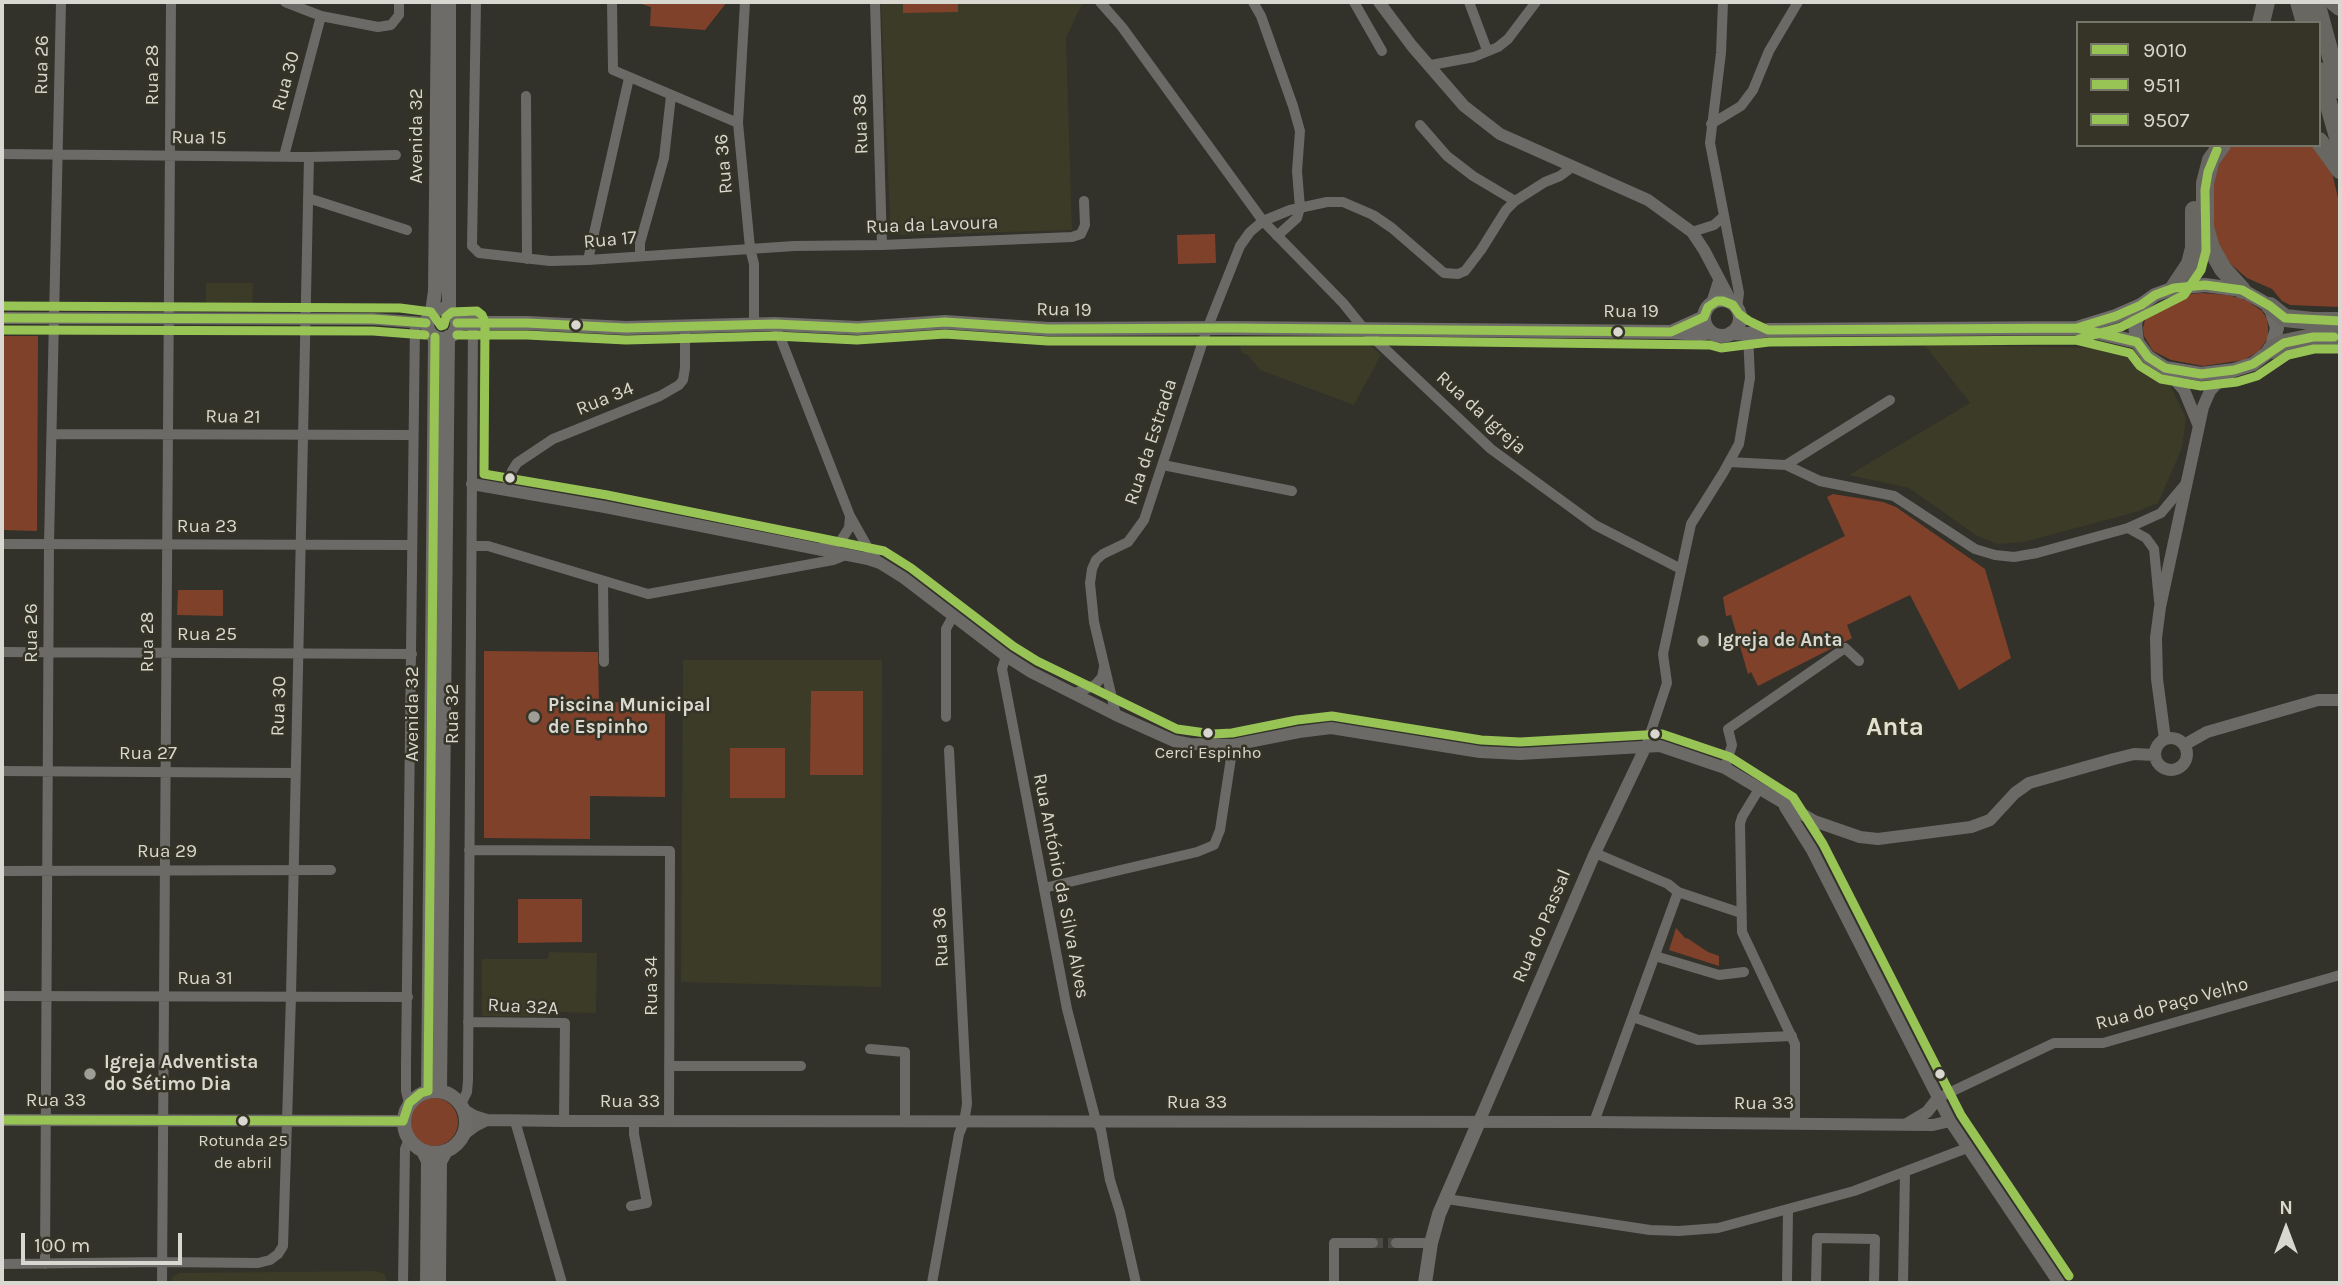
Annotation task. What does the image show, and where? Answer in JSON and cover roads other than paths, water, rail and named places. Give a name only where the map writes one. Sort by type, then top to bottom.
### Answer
[{"type":"highway","points":[[2261,21],[2266,2]]},
{"type":"highway","points":[[2299,2],[2304,21]]},
{"type":"highway","points":[[2316,2],[2340,90]]},
{"type":"highway","points":[[2334,2],[2340,7]]},
{"type":"highway","points":[[2321,78],[2340,144]]},
{"type":"highway","points":[[2321,144],[2340,170]]},
{"type":"highway","points":[[2174,288],[2190,264],[2194,248],[2193,190],[2196,169],[2205,147]]},
{"type":"highway","points":[[2221,147],[2211,160],[2205,183],[2205,227],[2211,248],[2222,270],[2242,290]]},
{"type":"highway","points":[[2270,306],[2285,318],[2340,321]]},
{"type":"highway","points":[[2271,349],[2284,343],[2313,337],[2340,337]]},
{"type":"main road","name":"Avenida 32","points":[[424,319],[435,302],[438,2]]},
{"type":"main road","name":"Avenida 32","points":[[449,2],[449,310]]},
{"type":"main road","points":[[2077,328],[2116,316],[2174,288],[2205,285],[2242,290],[2270,306],[2277,328],[2271,349],[2253,364],[2234,370],[2202,374],[2165,368],[2148,357],[2137,342],[2135,324],[2141,305]]},
{"type":"main road","points":[[1768,330],[1749,321],[1723,301],[1712,303],[1704,317],[1710,332],[1721,336],[1768,330],[2077,328],[2137,342]]},
{"type":"main road","points":[[440,308],[449,310],[457,323],[454,333],[441,337],[429,332],[424,319],[440,308]]},
{"type":"main road","points":[[1731,333],[1738,324],[1736,309]]},
{"type":"main road","name":"Rua 19","points":[[1671,332],[1704,317]]},
{"type":"main road","name":"Rua 19","points":[[457,323],[626,328],[754,323],[858,328],[944,323],[1048,329],[1364,328],[1710,332]]},
{"type":"main road","name":"Avenida 32","points":[[434,1091],[441,337]]},
{"type":"main road","points":[[423,1151],[446,1151],[463,1135],[466,1118],[455,1097],[434,1091],[415,1097],[403,1121],[409,1139],[423,1151],[428,1161],[427,1283]]},
{"type":"main road","points":[[1425,1283],[1439,1214],[1478,1124]]},
{"type":"main road","points":[[439,1283],[440,1162],[446,1151]]},
{"type":"street","name":"Rua 26","points":[[45,1264],[50,544],[61,2]]},
{"type":"street","name":"Rua 28","points":[[162,1283],[171,2]]},
{"type":"street","points":[[285,2],[321,16],[377,27],[391,25],[399,15],[399,2]]},
{"type":"street","name":"Rua 17","points":[[476,2],[474,250],[480,253],[551,261],[750,248]]},
{"type":"street","points":[[612,2],[613,70],[738,122]]},
{"type":"street","name":"Rua 36","points":[[745,2],[738,122],[750,248],[754,264],[754,323]]},
{"type":"street","name":"Rua 38","points":[[875,2],[882,245]]},
{"type":"street","name":"Rua da Igreja","points":[[1100,2],[1122,27],[1263,221],[1364,328],[1491,449],[1595,525],[1681,569]]},
{"type":"street","points":[[1253,2],[1261,16],[1300,131],[1297,172],[1300,208],[1297,218],[1277,236]]},
{"type":"street","points":[[1354,2],[1382,51]]},
{"type":"street","points":[[1379,2],[1412,46],[1464,106],[1500,134],[1648,200],[1692,232],[1736,309]]},
{"type":"street","points":[[1469,2],[1488,50]]},
{"type":"street","points":[[1431,65],[1474,57],[1498,47],[1508,39],[1536,2]]},
{"type":"street","points":[[1723,2],[1721,53],[1710,142],[1739,293],[1736,309]]},
{"type":"street","points":[[1711,124],[1741,106],[1753,90],[1769,51],[1798,2]]},
{"type":"street","name":"Rua 30","points":[[284,156],[321,16]]},
{"type":"street","points":[[588,260],[629,78]]},
{"type":"street","points":[[526,96],[527,259]]},
{"type":"street","points":[[640,255],[640,243],[664,158],[671,96]]},
{"type":"street","points":[[1420,125],[1447,156],[1515,201]]},
{"type":"street","name":"Rua 15","points":[[2,154],[309,157],[396,155]]},
{"type":"street","name":"Rua 30","points":[[162,1262],[258,1263],[270,1260],[278,1254],[284,1239],[309,157]]},
{"type":"street","points":[[1263,221],[1300,208],[1327,202],[1343,202],[1392,228],[1444,273],[1458,274],[1465,271],[1515,201],[1572,167]]},
{"type":"street","points":[[308,198],[407,230]]},
{"type":"street","name":"Rua da Lavoura","points":[[750,248],[1072,237],[1081,234],[1085,225],[1084,201]]},
{"type":"street","points":[[1692,232],[1714,225],[1723,217]]},
{"type":"street","name":"Rua da Estrada","points":[[1116,715],[1094,622],[1091,569],[1096,560],[1128,542],[1137,532],[1163,466],[1207,329],[1241,246],[1250,232],[1263,221]]},
{"type":"street","points":[[1712,303],[1719,281]]},
{"type":"street","points":[[2,317],[424,319],[413,435],[406,1091],[410,1103]]},
{"type":"street","name":"Rua 32","points":[[462,1107],[467,1092],[468,1022],[473,323]]},
{"type":"street","points":[[775,324],[850,516],[880,564]]},
{"type":"street","name":"Rua 34","points":[[506,489],[512,471],[526,456],[553,439],[675,389],[683,380],[685,368],[685,327]]},
{"type":"street","points":[[1646,746],[1667,683],[1663,654],[1691,524],[1739,444],[1750,378],[1748,334]]},
{"type":"street","points":[[2165,368],[2184,390],[2199,426]]},
{"type":"street","points":[[2165,739],[2157,679],[2156,638],[2160,607],[2199,426],[2210,391],[2234,370]]},
{"type":"street","points":[[1786,465],[1890,400]]},
{"type":"street","name":"Rua 21","points":[[52,434],[413,435]]},
{"type":"street","points":[[1729,462],[1786,465],[1820,481],[1894,496],[1975,549],[2014,557],[2037,554],[2128,528],[2161,513],[2188,480]]},
{"type":"street","points":[[1163,466],[1292,491]]},
{"type":"street","points":[[472,484],[849,554],[880,564],[1006,656],[1073,694],[1174,741],[1213,746],[1233,745],[1331,728],[1363,731],[1428,744],[1506,753],[1660,746],[1725,768],[1814,821],[1860,837],[1878,839],[1971,827],[1990,820],[2015,793],[2029,783],[2114,758],[2134,754],[2155,755]]},
{"type":"street","points":[[816,548],[840,542],[849,528],[850,516]]},
{"type":"street","points":[[2128,528],[2146,538],[2154,549],[2160,607]]},
{"type":"street","name":"Rua 23","points":[[2,544],[412,545]]},
{"type":"street","points":[[472,546],[488,546],[644,594],[833,560],[849,554]]},
{"type":"street","points":[[603,582],[604,662]]},
{"type":"street","points":[[946,717],[946,629],[953,615]]},
{"type":"street","points":[[1725,768],[1732,745],[1728,729],[1844,648],[1859,661]]},
{"type":"street","name":"Rua 25","points":[[2,652],[412,654]]},
{"type":"street","name":"Rua António da Silva Alves","points":[[1006,656],[1002,669],[1067,1009],[1096,1121],[1101,1130],[1110,1180],[1136,1283]]},
{"type":"street","points":[[1073,694],[1095,685],[1102,677],[1105,666]]},
{"type":"street","points":[[1092,703],[1095,685]]},
{"type":"street","points":[[2184,745],[2219,728],[2318,700],[2340,700]]},
{"type":"street","points":[[2165,739],[2176,739],[2184,745],[2187,755],[2179,768],[2168,770],[2156,761],[2157,745],[2165,739]]},
{"type":"street","points":[[1044,888],[1197,852],[1214,845],[1220,830],[1233,745]]},
{"type":"street","name":"Rua do Passal","points":[[1478,1124],[1595,853],[1646,746]]},
{"type":"street","name":"Rua 36","points":[[932,1283],[967,1104],[949,750]]},
{"type":"street","name":"Rua 27","points":[[2,771],[294,773]]},
{"type":"street","points":[[1759,789],[1740,824],[1742,932],[1795,1044],[1795,1124]]},
{"type":"street","points":[[1783,803],[1810,846],[1950,1121],[2059,1283]]},
{"type":"street","points":[[1802,833],[1806,824],[1814,821]]},
{"type":"street","points":[[1810,846],[1816,834],[1833,828]]},
{"type":"street","name":"Rua 34","points":[[469,850],[670,851],[669,1121]]},
{"type":"street","points":[[1595,853],[1668,884],[1678,892],[1741,913]]},
{"type":"street","name":"Rua 29","points":[[2,871],[331,870]]},
{"type":"street","points":[[1594,1122],[1678,892]]},
{"type":"street","points":[[1655,956],[1719,975],[1744,972]]},
{"type":"street","name":"Rua do Paço Velho","points":[[1938,1098],[2054,1043],[2103,1043],[2340,975]]},
{"type":"street","name":"Rua 31","points":[[2,996],[408,997]]},
{"type":"street","points":[[1633,1017],[1698,1040],[1792,1036]]},
{"type":"street","name":"Rua 32A","points":[[468,1022],[565,1023],[564,1121]]},
{"type":"street","points":[[870,1049],[905,1052],[905,1121]]},
{"type":"street","points":[[669,1066],[801,1066]]},
{"type":"street","points":[[1907,1125],[1927,1112],[1938,1098]]},
{"type":"street","name":"Rua 33","points":[[462,1107],[474,1116],[487,1120],[515,1121],[1478,1124],[1594,1122],[1907,1125],[1933,1125],[1950,1121]]},
{"type":"street","name":"Rua 33","points":[[2,1120],[403,1121]]},
{"type":"street","points":[[463,1135],[487,1120]]},
{"type":"street","points":[[515,1121],[562,1283]]},
{"type":"street","points":[[631,1206],[647,1203],[634,1121]]},
{"type":"street","points":[[403,1283],[405,1149],[409,1139]]},
{"type":"street","points":[[1447,1199],[1650,1230],[1718,1228],[1854,1191],[1967,1148]]},
{"type":"street","points":[[1903,1283],[1905,1172]]},
{"type":"street","points":[[1787,1283],[1788,1210]]},
{"type":"street","points":[[1816,1283],[1817,1238],[1875,1239],[1874,1283]]},
{"type":"street","points":[[1334,1283],[1334,1243],[1373,1243]]},
{"type":"street","points":[[1396,1244],[1431,1244]]},
{"type":"street","points":[[2,1264],[162,1262]]},
{"type":"tunnel","points":[[1373,1243],[1396,1243]]},
{"type":"place","name":"Igreja de Anta","points":[[1703,641]]},
{"type":"place","name":"Piscina Municipal de Espinho","points":[[534,717]]},
{"type":"place","name":"Cerci Espinho","points":[[1208,733]]},
{"type":"place","name":"Igreja Adventista do Sétimo Dia","points":[[90,1074]]},
{"type":"place","name":"Rotunda 25 de abril","points":[[243,1121]]},
{"type":"district","name":"Anta","points":[[1895,728]]}]
